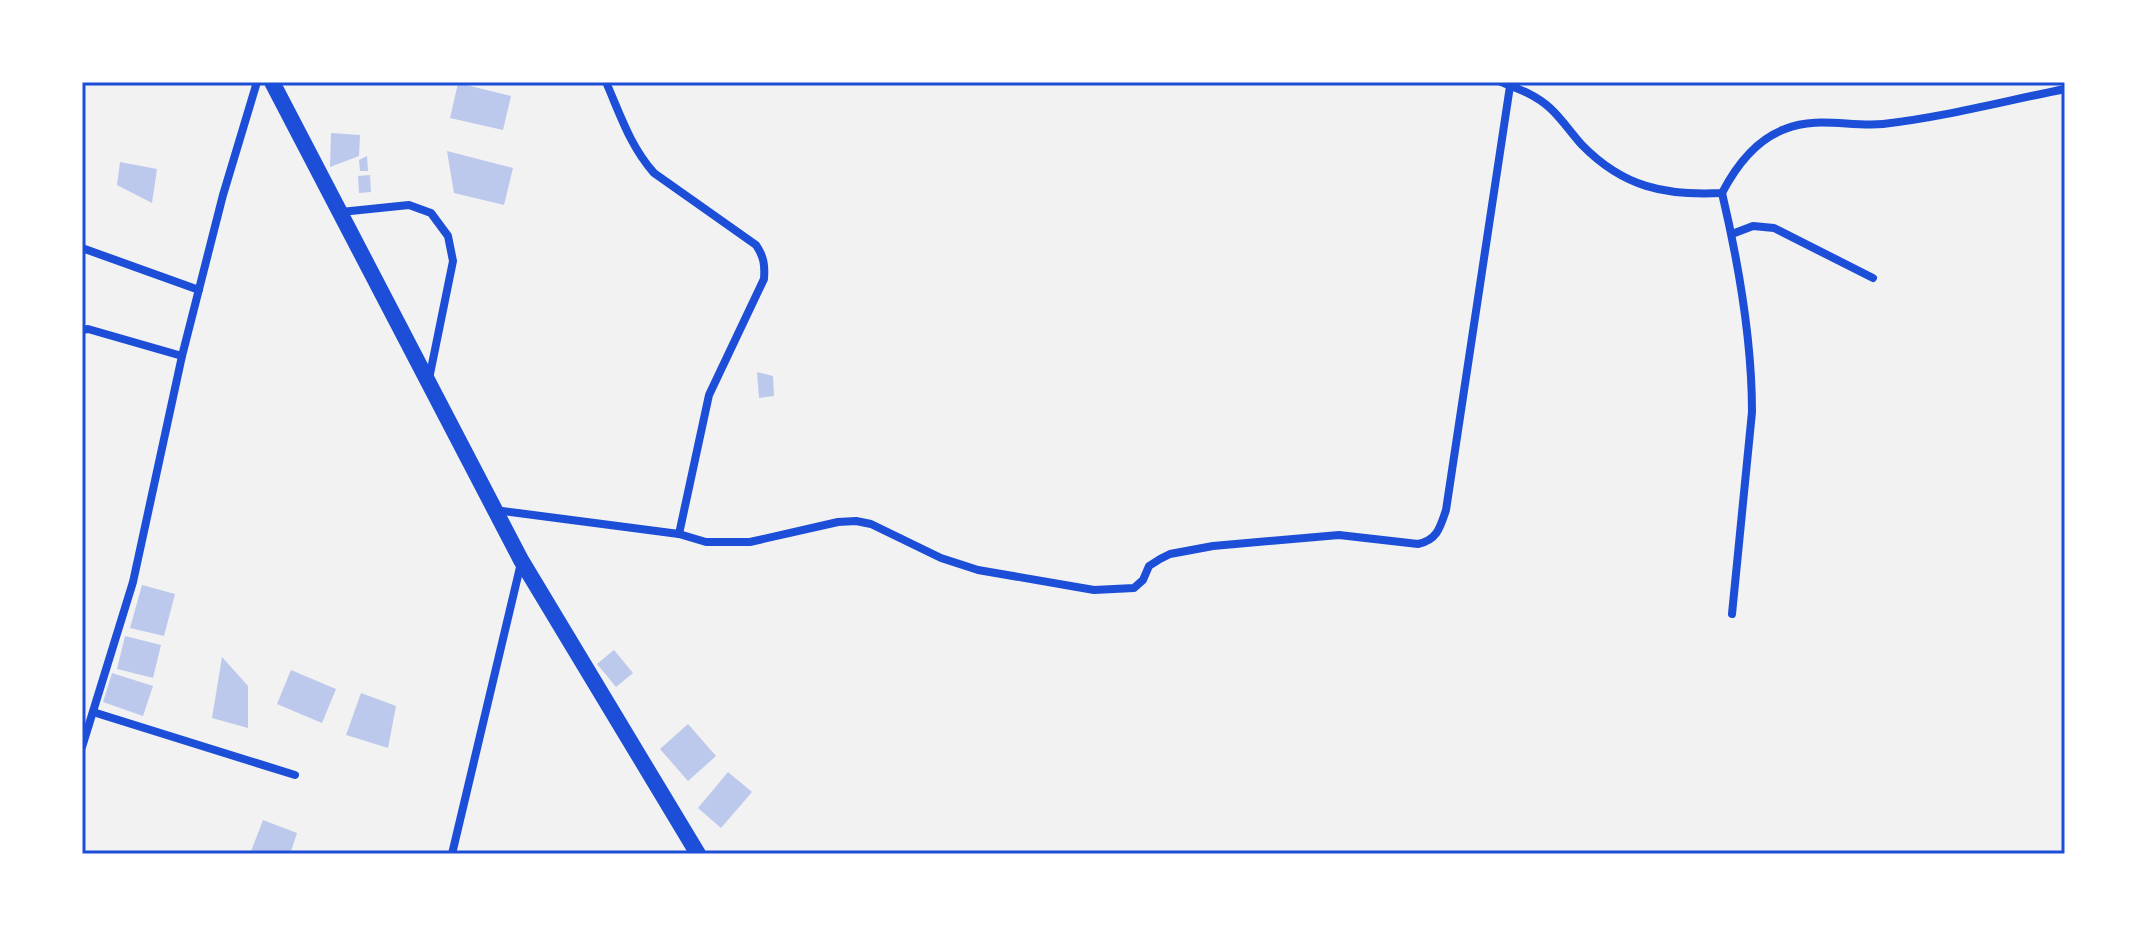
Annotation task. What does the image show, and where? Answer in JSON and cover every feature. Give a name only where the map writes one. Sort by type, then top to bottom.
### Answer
[{"type":"main road","points":[[272,82],[521,560],[698,854]]},
{"type":"street","points":[[82,747],[133,582],[182,356],[223,195],[257,82]]},
{"type":"street","points":[[606,82],[632,145],[648,166],[756,245],[765,266],[764,279],[709,395],[679,534]]},
{"type":"street","points":[[495,510],[679,534],[706,542],[750,542],[838,522],[856,521],[871,524],[941,558],[978,570],[1094,590],[1134,588],[1143,580],[1149,566],[1160,559],[1170,554],[1213,546],[1339,535],[1418,544],[1430,541],[1439,531],[1446,510],[1506,84],[1532,94],[1550,108],[1582,145],[1606,166],[1634,183],[1690,195],[1722,193]]},
{"type":"street","points":[[1732,614],[1752,385],[1732,234],[1722,193],[1740,162],[1754,148],[1782,129],[1792,126],[1830,123],[1872,125],[1936,118],[2065,89]]},
{"type":"street","points":[[341,212],[409,205],[431,213],[448,236],[453,261],[429,380]]},
{"type":"street","points":[[1732,234],[1753,226],[1774,228],[1873,278]]},
{"type":"street","points":[[82,248],[199,290]]},
{"type":"street","points":[[84,329],[182,356]]},
{"type":"street","points":[[452,854],[521,560]]},
{"type":"street","points":[[93,712],[295,775]]},
{"type":"building","points":[[458,83],[511,96],[503,130],[450,118]]},
{"type":"building","points":[[331,133],[360,135],[359,156],[330,167]]},
{"type":"building","points":[[447,151],[513,168],[504,205],[454,193]]},
{"type":"building","points":[[367,156],[368,171],[360,171],[359,160]]},
{"type":"building","points":[[120,162],[157,169],[152,203],[117,185]]},
{"type":"building","points":[[370,175],[371,192],[359,193],[358,176]]},
{"type":"building","points":[[757,372],[773,376],[774,396],[759,398]]},
{"type":"building","points":[[142,585],[175,594],[164,636],[130,628]]},
{"type":"building","points":[[125,636],[161,645],[153,678],[117,669]]},
{"type":"building","points":[[614,650],[633,673],[616,687],[597,664]]},
{"type":"building","points":[[222,657],[248,686],[248,728],[212,718]]},
{"type":"building","points":[[291,670],[336,689],[322,723],[277,704]]},
{"type":"building","points":[[112,673],[153,686],[143,716],[103,702]]},
{"type":"building","points":[[361,693],[396,706],[388,748],[346,735]]},
{"type":"building","points":[[688,724],[716,756],[688,781],[660,749]]},
{"type":"building","points":[[728,772],[752,792],[721,828],[698,808]]},
{"type":"building","points":[[263,820],[297,833],[290,854],[250,854]]}]
